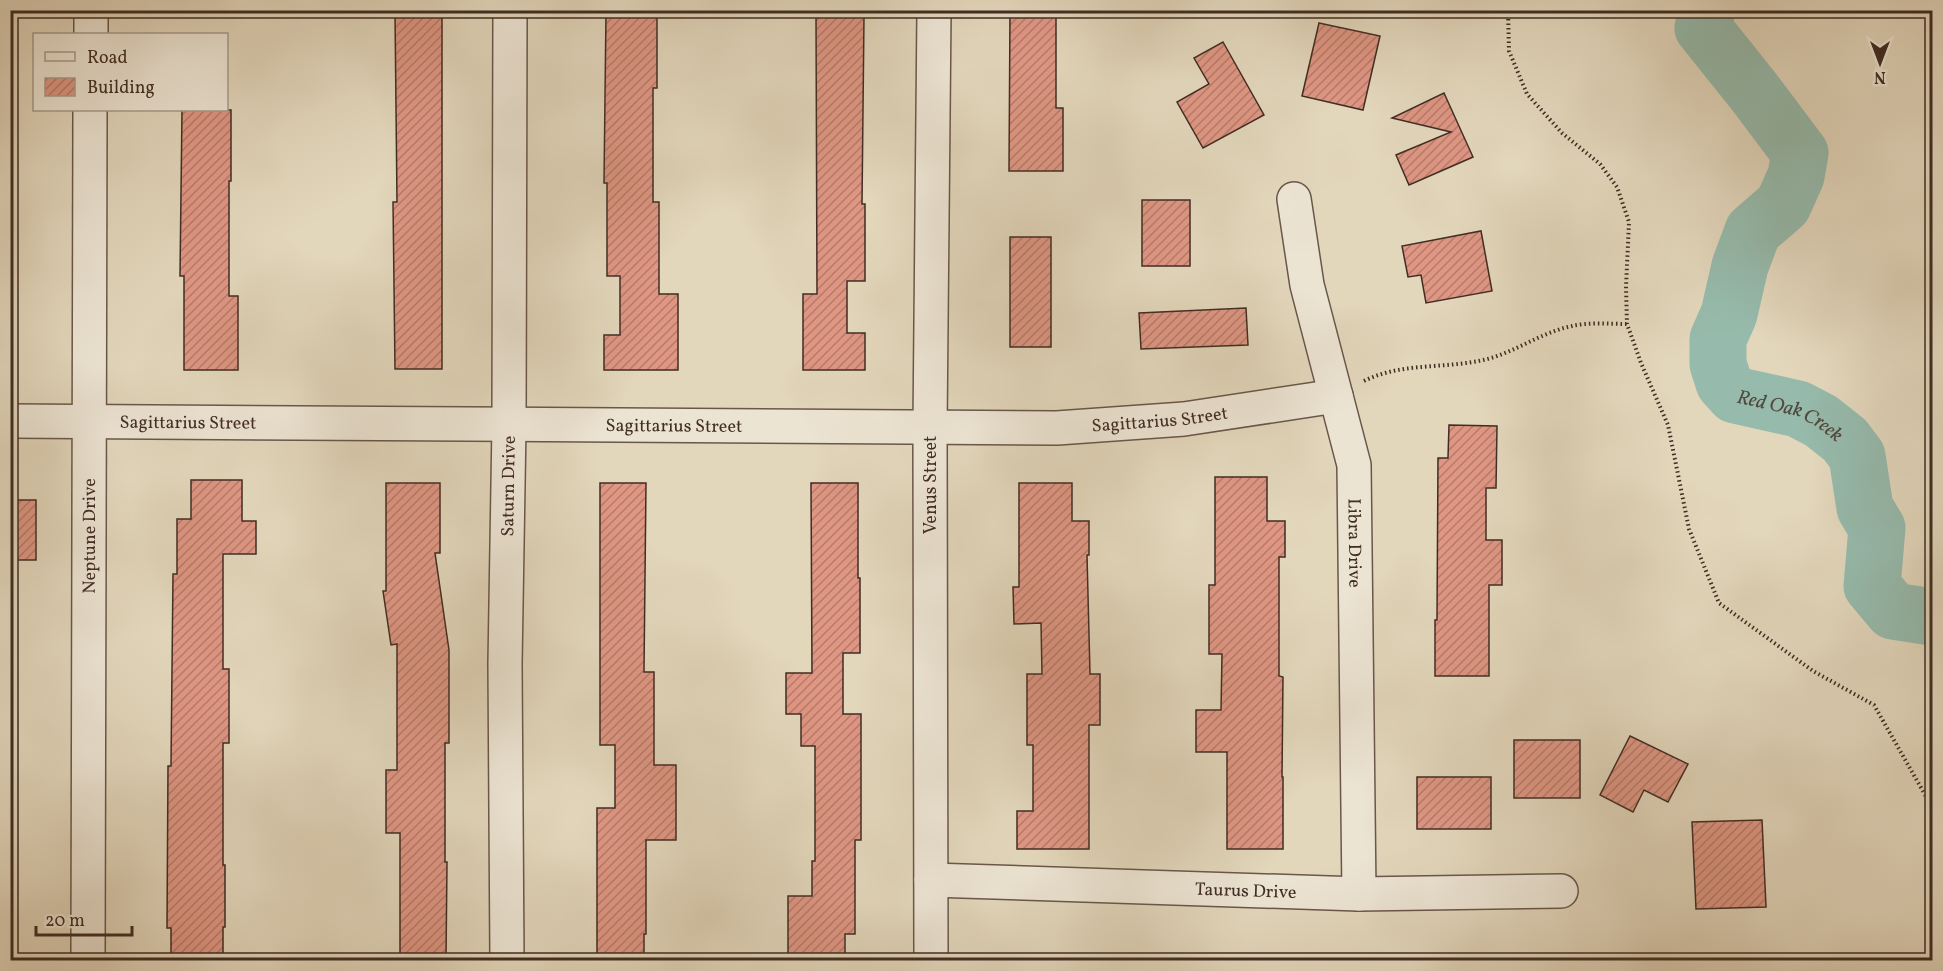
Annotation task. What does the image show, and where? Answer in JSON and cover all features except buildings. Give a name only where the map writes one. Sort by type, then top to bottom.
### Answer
[{"type":"street","points":[[91,10],[91,33]]},
{"type":"street","name":"Saturn Drive","points":[[507,960],[505,664],[509,425],[510,10]]},
{"type":"street","name":"Venus Street","points":[[931,960],[930,427],[934,10]]},
{"type":"street","name":"Neptune Drive","points":[[88,960],[90,111]]},
{"type":"street","name":"Libra Drive","points":[[1294,199],[1307,285],[1354,465],[1359,894]]},
{"type":"street","name":"Sagittarius Street","points":[[10,421],[1058,428],[1184,419],[1336,396]]},
{"type":"street","name":"Taurus Drive","points":[[931,880],[1359,894],[1561,891]]},
{"type":"path","points":[[1508,10],[1509,51],[1527,94],[1562,133],[1600,164],[1617,188],[1629,222],[1627,324],[1668,425],[1689,529],[1719,603],[1813,671],[1874,705],[1932,807]]},
{"type":"path","points":[[1336,396],[1379,374],[1417,366],[1453,365],[1491,358],[1527,342],[1573,326],[1627,324]]},
{"type":"waterway","name":"Red Oak Creek","points":[[1707,10],[1703,28],[1800,153],[1796,176],[1783,205],[1753,231],[1740,266],[1729,314],[1718,339],[1718,364],[1724,383],[1735,395],[1798,409],[1821,421],[1845,440],[1857,456],[1865,508],[1877,528],[1872,586],[1893,611],[1932,617]]}]
